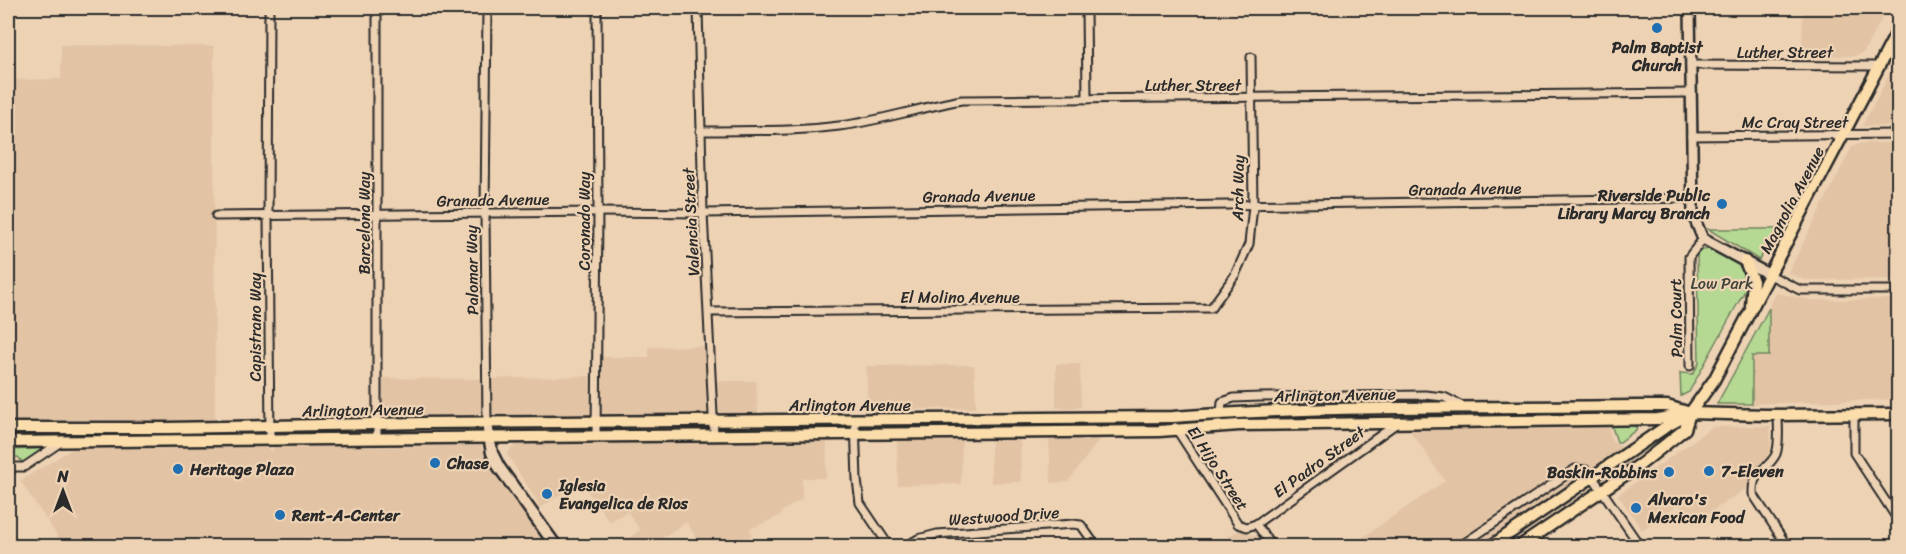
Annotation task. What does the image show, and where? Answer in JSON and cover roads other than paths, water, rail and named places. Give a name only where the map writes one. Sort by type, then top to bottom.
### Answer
[{"type":"main road","name":"Magnolia Avenue","points":[[1520,546],[1641,464],[1685,429],[1690,413],[1714,380],[1899,30]]},
{"type":"main road","points":[[1745,261],[1753,281],[1751,309]]},
{"type":"main road","name":"Arlington Avenue","points":[[8,428],[1173,417],[1221,413],[1362,409],[1667,406],[1690,413]]},
{"type":"main road","name":"Magnolia Avenue","points":[[1491,546],[1643,442],[1690,413]]},
{"type":"main road","name":"Arlington Avenue","points":[[8,442],[1176,430],[1239,425],[1637,419],[1690,413],[1899,414]]},
{"type":"main road","points":[[1637,419],[1644,427],[1643,442]]},
{"type":"main road","points":[[487,424],[492,453],[499,466],[556,546]]},
{"type":"street","name":"Capistrano Way","points":[[269,8],[270,439]]},
{"type":"street","name":"Barcelona Way","points":[[377,8],[377,439]]},
{"type":"street","name":"Palomar Way","points":[[487,8],[485,213],[487,424]]},
{"type":"street","name":"Coronado Way","points":[[596,435],[597,8]]},
{"type":"street","name":"Valencia Street","points":[[698,8],[703,213],[714,435]]},
{"type":"street","points":[[1086,8],[1087,99]]},
{"type":"street","points":[[1690,8],[1691,198],[1693,215],[1703,239],[1800,290],[1899,290]]},
{"type":"street","name":"Arch Way","points":[[1211,308],[1235,275],[1249,243],[1253,206],[1251,57]]},
{"type":"street","name":"Luther Street","points":[[1690,65],[1879,66]]},
{"type":"street","name":"Luther Street","points":[[700,130],[811,129],[866,123],[962,100],[1690,93]]},
{"type":"street","name":"Mc Cray Street","points":[[1691,136],[1899,134]]},
{"type":"street","name":"Granada Avenue","points":[[268,216],[703,213],[1691,198]]},
{"type":"street","points":[[216,216],[268,216]]},
{"type":"street","name":"Palm Court","points":[[1690,366],[1689,257],[1703,239]]},
{"type":"street","name":"El Molino Avenue","points":[[709,312],[1211,308]]},
{"type":"street","points":[[1221,413],[1222,402],[1234,398],[1361,395],[1444,397],[1465,408]]},
{"type":"street","points":[[1361,395],[1362,409]]},
{"type":"street","points":[[1854,414],[1854,453],[1899,520]]},
{"type":"street","points":[[1778,415],[1775,457],[1756,476],[1753,494],[1787,546]]},
{"type":"street","name":"El Hijo Street","points":[[1173,417],[1176,430],[1238,524],[1247,527],[1256,524],[1272,546]]},
{"type":"street","points":[[855,421],[860,503],[890,546]]},
{"type":"street","name":"El Padro Street","points":[[1256,524],[1398,422]]},
{"type":"street","points":[[8,473],[14,466],[24,468],[61,442]]},
{"type":"street","points":[[1460,546],[1575,469],[1586,470],[1603,490],[1640,546]]},
{"type":"street","name":"Westwood Drive","points":[[906,546],[918,539],[937,534],[1073,524],[1081,525],[1096,546]]},
{"type":"place","name":"Palm Baptist Church","points":[[1657,28]]},
{"type":"place","name":"Riverside Public Library Marcy Branch","points":[[1722,204]]},
{"type":"place","name":"Chase","points":[[435,463]]},
{"type":"place","name":"Heritage Plaza","points":[[178,469]]},
{"type":"place","name":"7-Eleven","points":[[1709,471]]},
{"type":"place","name":"Baskin-Robbins","points":[[1669,472]]},
{"type":"place","name":"Iglesia Evangelica de Rios","points":[[547,494]]},
{"type":"place","name":"Alvaro's Mexican Food","points":[[1636,508]]},
{"type":"place","name":"Rent-A-Center","points":[[280,515]]},
{"type":"park label","name":"Low Park","points":[[1722,283]]}]
